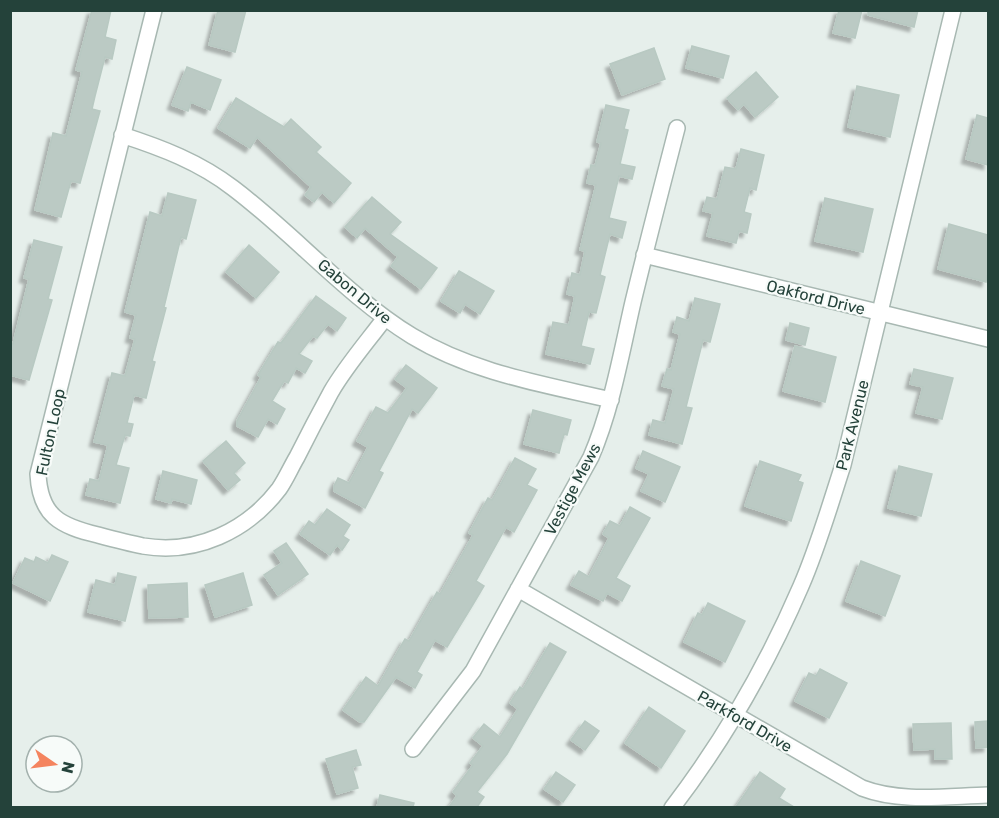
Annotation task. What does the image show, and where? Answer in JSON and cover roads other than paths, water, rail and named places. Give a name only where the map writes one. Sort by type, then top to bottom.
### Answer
[{"type":"street","name":"Fulton Loop","points":[[154,10],[38,474],[39,491],[45,507],[58,521],[78,530],[144,546],[173,548],[201,543],[229,533],[258,513],[280,488],[333,389],[384,318]]},
{"type":"street","name":"Park Avenue","points":[[672,807],[698,773],[735,715],[779,635],[802,584],[820,535],[843,465],[953,10]]},
{"type":"street","name":"Vestige Mews","points":[[412,749],[473,671],[591,457],[611,400],[644,255],[677,128]]},
{"type":"street","name":"Gabon Drive","points":[[122,135],[187,159],[233,188],[384,318],[412,336],[465,363],[496,373],[611,400]]},
{"type":"street","name":"Oakford Drive","points":[[644,255],[988,339]]},
{"type":"street","name":"Parkford Drive","points":[[518,589],[862,788],[895,797],[988,795]]}]
